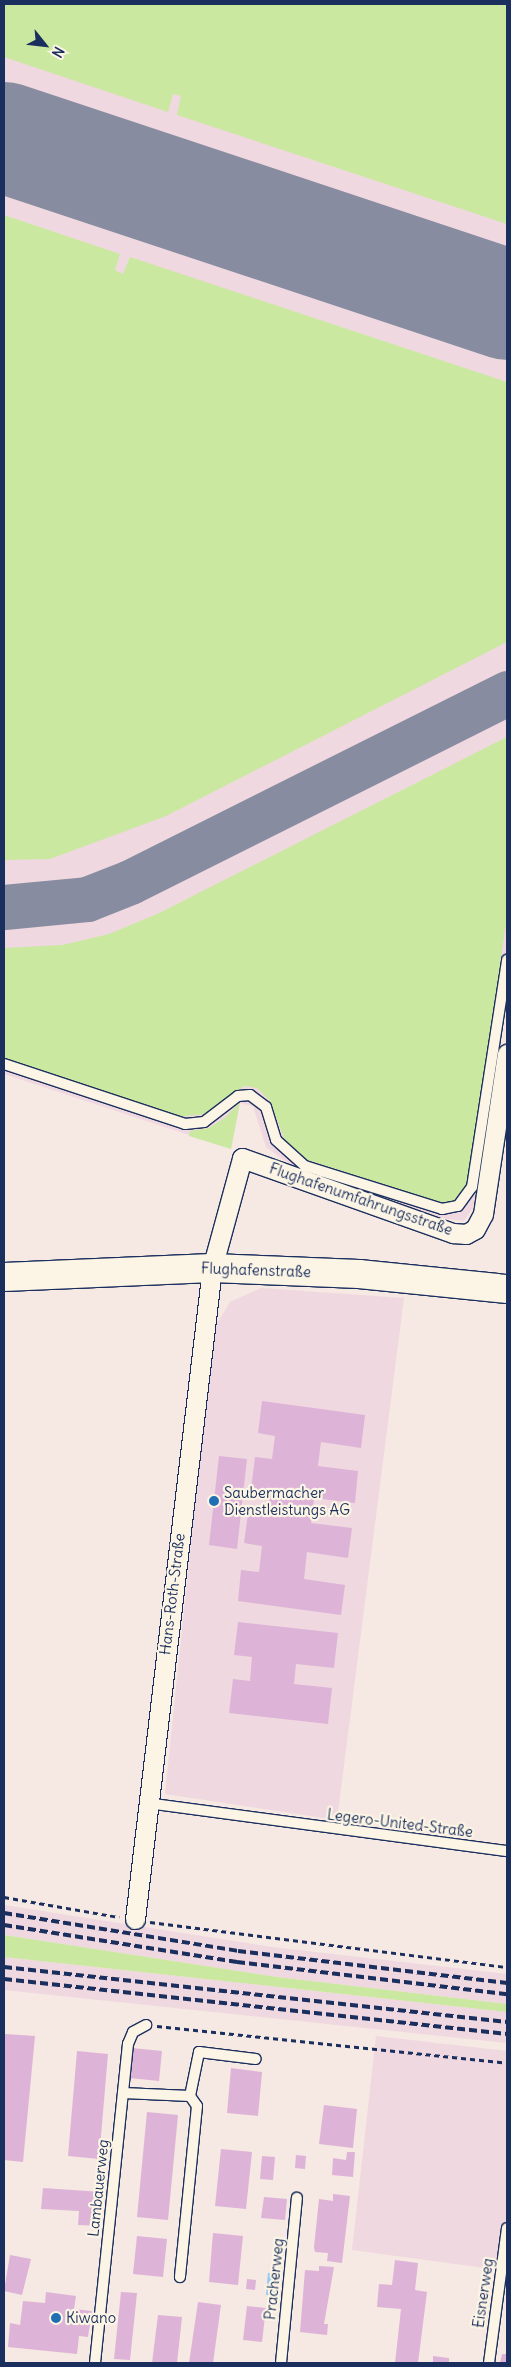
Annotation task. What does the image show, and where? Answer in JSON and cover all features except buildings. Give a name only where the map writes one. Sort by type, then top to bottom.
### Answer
[{"type":"main road","name":"Flughafenstraße","points":[[4,1277],[212,1268],[359,1274],[507,1288]]},
{"type":"street","name":"Flughafenumfahrungsstraße","points":[[212,1268],[242,1158],[453,1233],[475,1229],[483,1214],[507,1054]]},
{"type":"street","name":"Hans-Roth-Straße","points":[[134,1920],[212,1268]]},
{"type":"lane","points":[[4,1064],[185,1124],[204,1122],[238,1096],[266,1107],[276,1140],[306,1166],[442,1209],[458,1206],[472,1187],[507,960]]},
{"type":"lane","name":"Legero-United-Straße","points":[[147,1804],[289,1824],[507,1850]]},
{"type":"lane","name":"Lambauerweg","points":[[94,2363],[130,2037],[146,2025]]},
{"type":"lane","points":[[180,2277],[197,2106],[190,2096],[199,2052],[256,2059]]},
{"type":"lane","points":[[123,2093],[190,2096]]},
{"type":"lane","name":"Pracherweg","points":[[281,2363],[297,2198]]},
{"type":"lane","name":"Eisnerweg","points":[[489,2363],[507,2228]]},
{"type":"path","points":[[4,1897],[134,1920],[507,1967]]},
{"type":"path","points":[[146,2025],[507,2063]]},
{"type":"shaded area","points":[[4,4],[507,4],[507,1001],[478,1200],[464,1221],[440,1218],[293,1167],[266,1147],[253,1106],[240,1103],[231,1149],[4,1074]]},
{"type":"shaded area","points":[[261,1288],[404,1298],[337,1820],[165,1794],[213,1330],[230,1302]]},
{"type":"shaded area","points":[[4,1905],[272,1947],[507,1974],[507,2004],[277,1977],[4,1935]]},
{"type":"shaded area","points":[[4,1957],[507,2012],[507,2043],[4,1990]]},
{"type":"shaded area","points":[[376,2036],[507,2051],[507,2293],[500,2270],[352,2250]]},
{"type":"green space","points":[[4,4],[507,4],[507,224],[177,115],[181,96],[173,94],[168,112],[4,57]]},
{"type":"green space","points":[[4,215],[120,254],[115,270],[123,274],[130,257],[507,382],[507,642],[166,816],[50,859],[4,860]]},
{"type":"green space","points":[[507,737],[507,916],[470,1175],[465,1191],[457,1200],[443,1203],[304,1159],[287,1145],[269,1100],[257,1088],[244,1086],[207,1114],[176,1117],[4,1060],[4,948],[62,945],[109,934],[157,914]]},
{"type":"green space","points":[[240,1102],[231,1149],[189,1136],[190,1131],[209,1128],[226,1117]]},
{"type":"green space","points":[[4,1935],[277,1977],[507,2004],[507,2012],[4,1957]]},
{"type":"water","points":[[268,2273],[277,2273],[275,2295],[266,2295]]},
{"type":"taxiway","points":[[4,907],[87,899],[130,882],[507,693]]},
{"type":"runway","points":[[4,137],[507,304]]},
{"type":"railway","points":[[4,1913],[238,1951],[507,1983]]},
{"type":"railway","points":[[4,1925],[237,1962],[507,1994]]},
{"type":"railway","points":[[4,1967],[507,2022]]},
{"type":"railway","points":[[4,1979],[507,2034]]},
{"type":"place","name":"Saubermacher Dienstleistungs AG","points":[[214,1501]]},
{"type":"place","name":"Kiwano","points":[[56,2318]]}]
